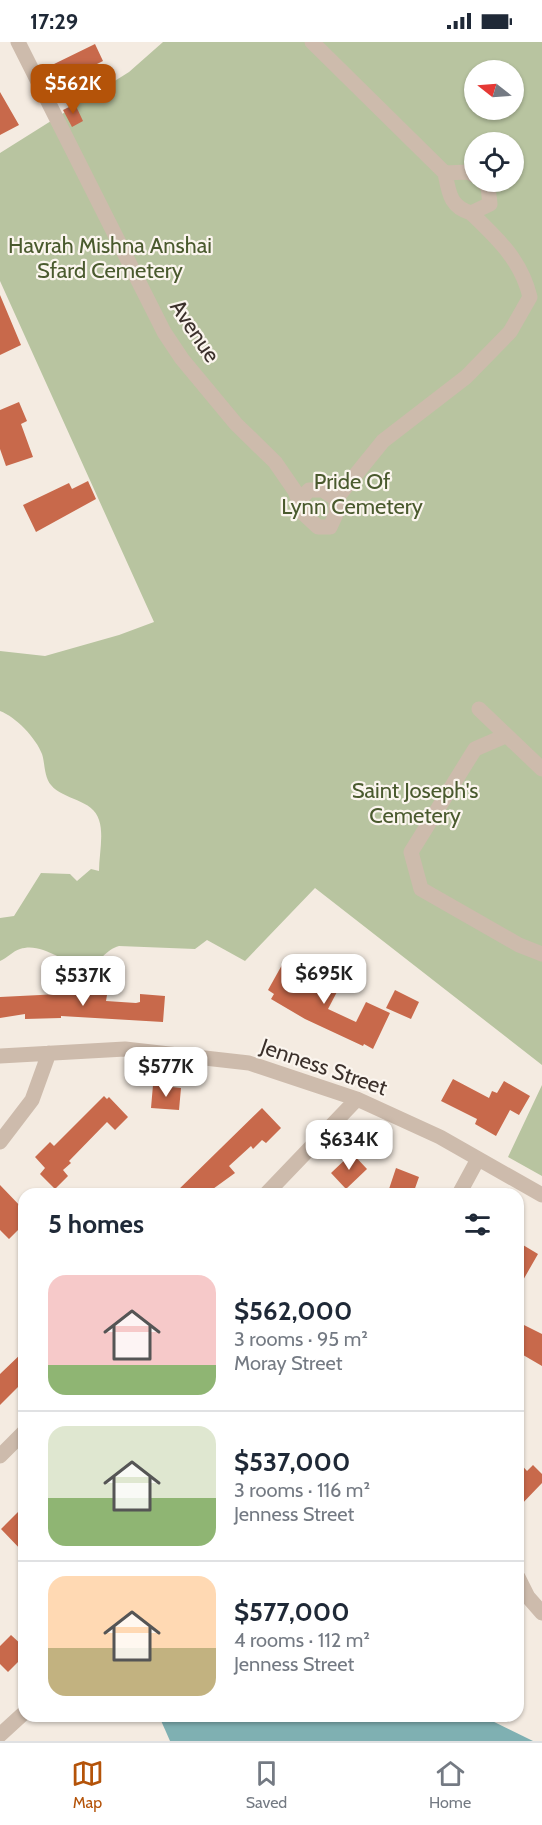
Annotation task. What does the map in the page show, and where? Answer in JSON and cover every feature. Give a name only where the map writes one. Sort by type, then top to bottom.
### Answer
[{"type":"street","name":"Avenue","points":[[18,42],[164,332],[182,359],[236,424],[275,462],[299,501],[304,514],[318,527],[330,527],[336,514],[336,499],[383,441],[466,377],[510,332],[530,297],[525,275],[500,240],[471,213],[460,210],[450,199],[446,173]]},
{"type":"street","points":[[312,42],[446,173],[464,172]]},
{"type":"street","points":[[471,213],[490,204],[489,192]]},
{"type":"street","points":[[299,501],[309,490],[323,490],[336,499]]},
{"type":"street","points":[[479,709],[542,769]]},
{"type":"street","points":[[505,736],[475,749],[411,852],[421,889],[519,945],[542,954]]},
{"type":"street","name":"Jenness Street","points":[[0,1056],[125,1049],[249,1063],[357,1098],[440,1137],[542,1194]]},
{"type":"street","points":[[0,1142],[32,1100],[49,1053]]},
{"type":"street","points":[[272,1188],[357,1098]]},
{"type":"street","points":[[462,1188],[478,1159]]},
{"type":"street","points":[[0,1456],[18,1438]]},
{"type":"street","points":[[524,1589],[542,1613]]},
{"type":"street","points":[[0,1735],[18,1718]]},
{"type":"green space","points":[[163,42],[542,42],[542,1065],[315,888],[245,961],[207,940],[195,949],[119,946],[110,950],[96,962],[87,964],[78,964],[29,947],[17,950],[0,961],[0,918],[14,916],[41,873],[70,874],[77,881],[91,869],[99,871],[101,839],[96,813],[51,785],[42,754],[35,741],[19,723],[0,711],[0,651],[45,656],[119,635],[154,622],[0,281],[0,153],[129,72]]},
{"type":"green space","points":[[542,1085],[542,1176],[508,1157]]},
{"type":"water","points":[[162,1722],[494,1722],[533,1741],[170,1741]]},
{"type":"building","points":[[95,44],[103,61],[61,82],[52,65]]},
{"type":"building","points":[[0,92],[19,125],[0,135]]},
{"type":"building","points":[[75,104],[83,121],[72,127],[63,110]]},
{"type":"building","points":[[0,295],[21,345],[0,355]]},
{"type":"building","points":[[19,402],[27,421],[21,424],[33,457],[6,466],[0,449],[0,410]]},
{"type":"building","points":[[88,481],[96,499],[36,532],[23,505],[69,483],[72,489]]},
{"type":"building","points":[[287,956],[307,967],[304,971],[339,988],[328,1009],[356,1022],[366,1002],[390,1013],[373,1049],[305,1019],[271,999],[274,994],[268,990]]},
{"type":"building","points":[[395,990],[419,1002],[411,1019],[386,1008]]},
{"type":"building","points":[[80,993],[107,995],[106,1001],[136,1003],[140,1002],[140,994],[165,996],[163,1022],[61,1016],[61,1018],[25,1019],[25,1014],[0,1018],[0,997]]},
{"type":"building","points":[[453,1079],[489,1098],[492,1091],[497,1093],[504,1081],[530,1096],[519,1115],[510,1110],[496,1136],[475,1124],[477,1119],[441,1101]]},
{"type":"building","points":[[153,1085],[181,1088],[179,1110],[151,1108]]},
{"type":"building","points":[[104,1096],[107,1099],[109,1097],[128,1117],[115,1130],[107,1122],[69,1161],[71,1163],[63,1170],[68,1176],[56,1188],[40,1174],[45,1168],[35,1157],[50,1142],[54,1146]]},
{"type":"building","points":[[262,1108],[281,1128],[266,1143],[262,1140],[253,1149],[251,1146],[229,1166],[235,1173],[214,1188],[180,1188]]},
{"type":"building","points":[[352,1153],[367,1169],[347,1188],[331,1173]]},
{"type":"building","points":[[396,1168],[419,1177],[415,1188],[389,1188]]},
{"type":"building","points":[[0,1185],[18,1204],[18,1230],[9,1239],[0,1230]]},
{"type":"building","points":[[524,1246],[538,1254],[524,1278]]},
{"type":"building","points":[[524,1325],[542,1334],[542,1366],[524,1356]]},
{"type":"building","points":[[18,1357],[18,1387],[0,1405],[0,1374]]},
{"type":"building","points":[[533,1465],[542,1474],[542,1483],[524,1502],[524,1468],[527,1471]]},
{"type":"building","points":[[18,1512],[18,1547],[1,1529]]},
{"type":"building","points":[[11,1635],[18,1641],[18,1662],[8,1672],[0,1664],[0,1646]]},
{"type":"park label","name":"Havrah Mishna Anshai Sfard Cemetery","points":[[110,258]]},
{"type":"park label","name":"Pride Of Lynn Cemetery","points":[[352,494]]},
{"type":"park label","name":"Saint Joseph's Cemetery","points":[[415,802]]}]
